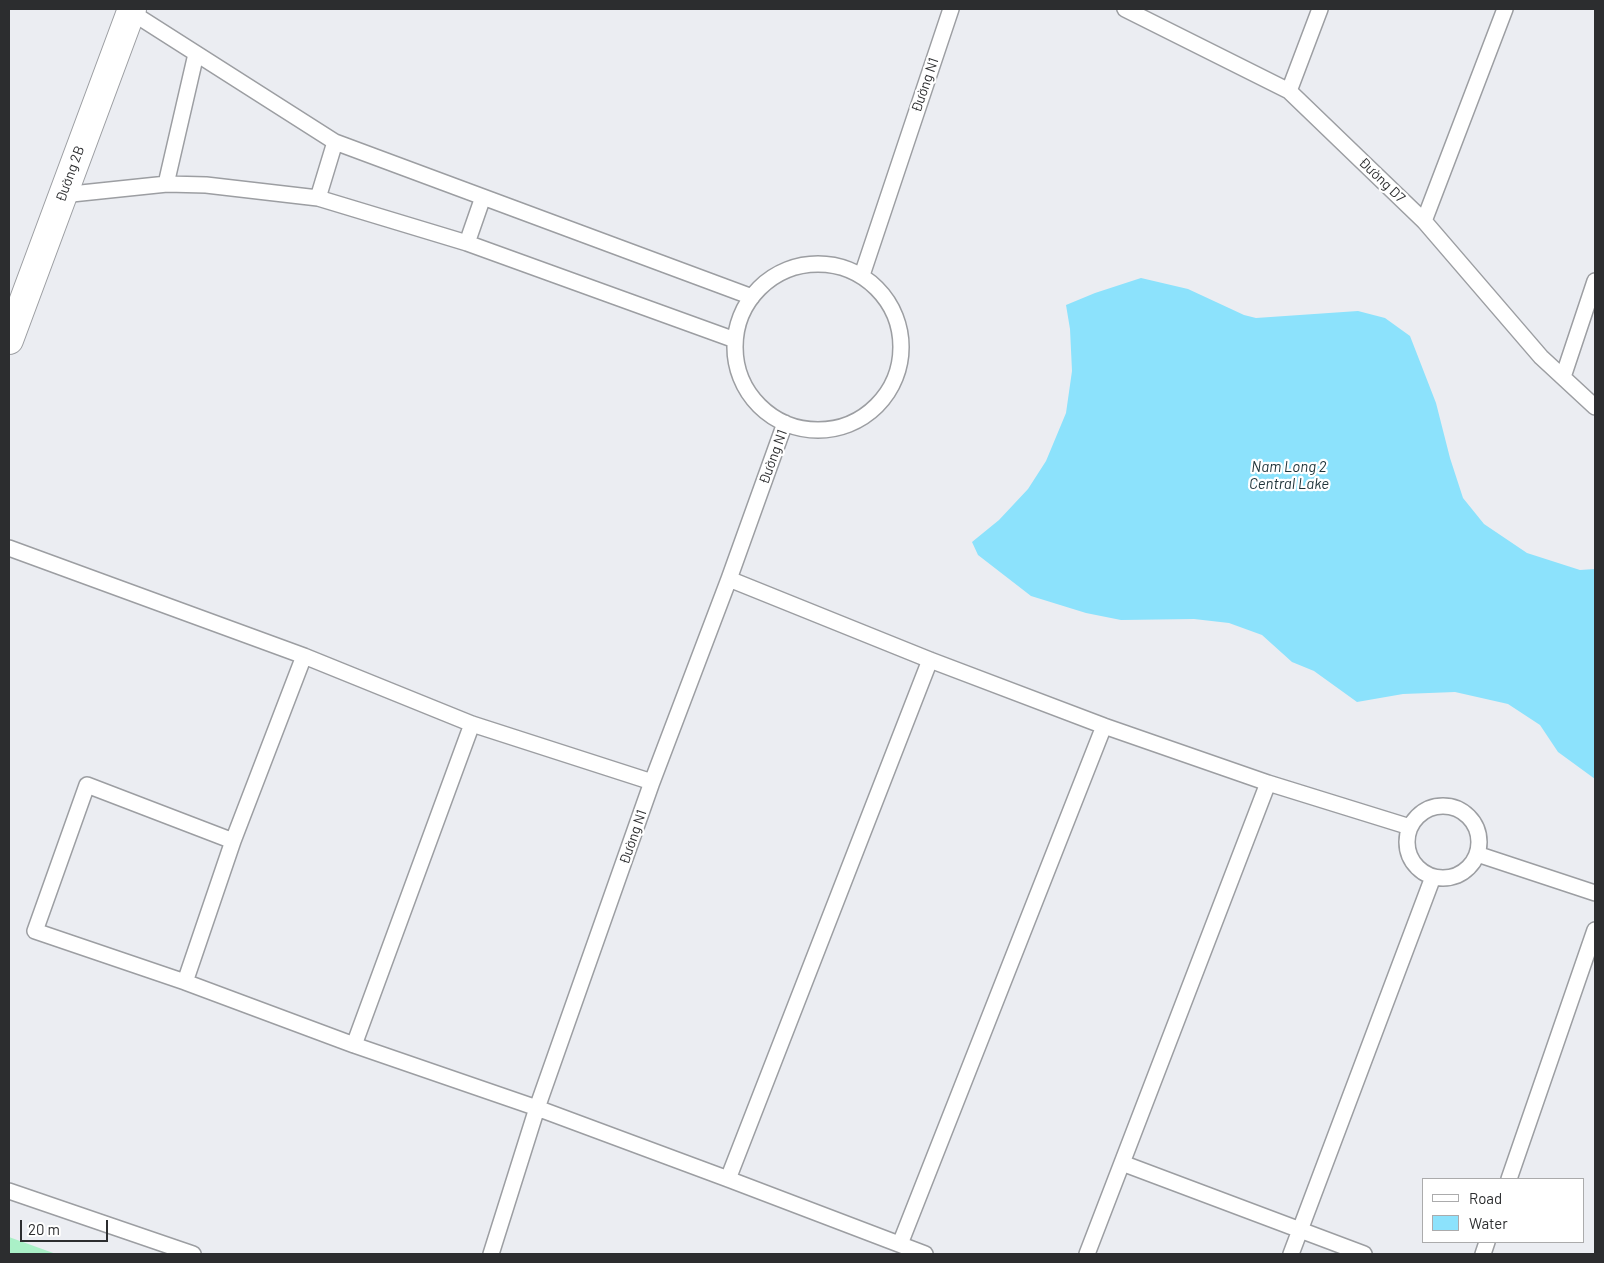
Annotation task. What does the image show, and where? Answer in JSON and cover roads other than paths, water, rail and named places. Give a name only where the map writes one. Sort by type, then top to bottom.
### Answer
[{"type":"street","name":"Đường 2B","points":[[9,340],[131,10]]},
{"type":"lane","name":"Đường N1","points":[[862,275],[951,9]]},
{"type":"lane","name":"Đường D7","points":[[1126,9],[1289,91],[1424,221],[1541,357],[1595,406]]},
{"type":"lane","points":[[1289,91],[1320,9]]},
{"type":"lane","points":[[1424,221],[1505,9]]},
{"type":"lane","points":[[131,10],[196,54],[335,142],[752,297]]},
{"type":"lane","points":[[166,184],[196,54]]},
{"type":"lane","points":[[318,198],[335,142]]},
{"type":"lane","points":[[62,196],[166,184],[206,185],[318,198],[467,243],[735,340]]},
{"type":"lane","points":[[467,243],[483,197]]},
{"type":"lane","name":"Đường N1","points":[[815,264],[839,266],[862,275],[882,294],[896,317],[902,344],[898,372],[894,380],[885,396],[865,416],[840,427],[812,430],[785,424],[763,410],[746,390],[737,366],[735,340],[740,317],[752,297],[769,280],[790,268],[815,264]]},
{"type":"lane","points":[[1563,377],[1595,281]]},
{"type":"lane","name":"Đường N1","points":[[491,1254],[538,1108],[652,782],[785,424]]},
{"type":"lane","points":[[9,548],[304,656],[472,724],[652,782]]},
{"type":"lane","points":[[729,579],[930,660],[1104,726],[1268,783],[1410,827]]},
{"type":"lane","points":[[185,982],[233,841],[304,656]]},
{"type":"lane","points":[[728,1179],[930,660]]},
{"type":"lane","points":[[354,1045],[472,724]]},
{"type":"lane","points":[[900,1244],[1104,726]]},
{"type":"lane","points":[[1087,1254],[1268,783]]},
{"type":"lane","points":[[233,841],[87,785],[35,931],[185,982],[354,1045],[538,1108],[924,1254]]},
{"type":"lane","points":[[1439,806],[1462,811],[1471,819],[1477,830],[1479,842],[1477,854],[1464,871],[1444,878],[1433,877],[1416,866],[1410,857],[1407,837],[1410,827],[1417,817],[1427,809],[1439,806]]},
{"type":"lane","points":[[1477,854],[1595,893]]},
{"type":"lane","points":[[1291,1254],[1433,877]]},
{"type":"lane","points":[[1509,1178],[1595,930]]},
{"type":"lane","points":[[1122,1163],[1364,1254]]},
{"type":"lane","points":[[9,1191],[193,1254]]},
{"type":"water","name":"Nam Long 2 Central Lake","points":[[1141,278],[1188,289],[1244,315],[1256,318],[1358,311],[1385,318],[1410,336],[1436,403],[1450,458],[1463,498],[1484,524],[1527,553],[1580,570],[1595,569],[1595,779],[1558,752],[1540,725],[1508,704],[1455,692],[1403,694],[1357,702],[1314,671],[1292,662],[1262,635],[1229,623],[1194,619],[1121,620],[1086,613],[1031,596],[978,555],[972,542],[999,520],[1028,489],[1046,461],[1066,413],[1072,371],[1070,329],[1066,305]]}]
